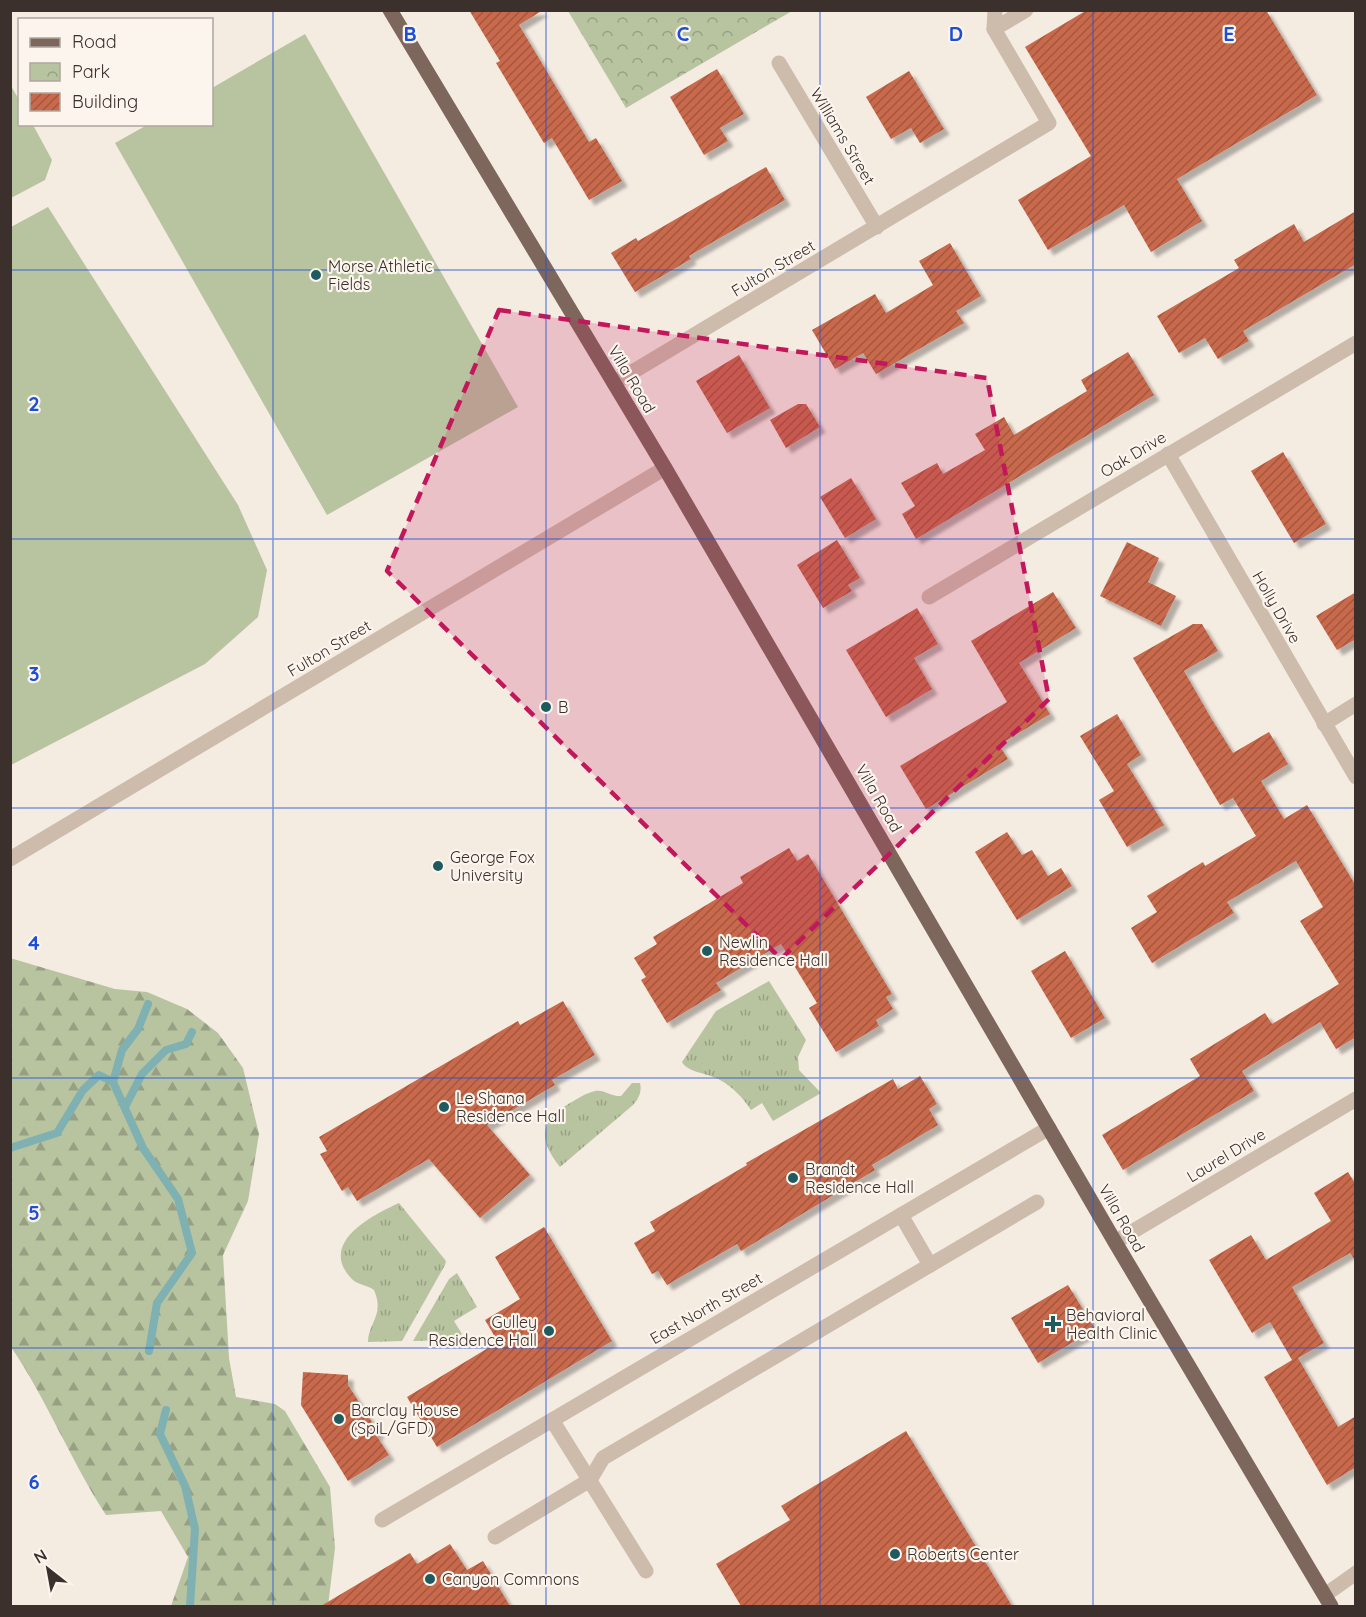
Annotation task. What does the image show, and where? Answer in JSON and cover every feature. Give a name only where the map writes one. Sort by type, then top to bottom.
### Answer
[{"type":"main road","name":"Villa Road","points":[[390,10],[665,468],[1048,1128],[1328,1601]]},
{"type":"street","points":[[994,29],[995,10]]},
{"type":"street","points":[[994,29],[1026,10]]},
{"type":"street","name":"Fulton Street","points":[[614,383],[951,184],[1049,123],[994,29]]},
{"type":"street","name":"Williams Street","points":[[778,63],[877,227]]},
{"type":"street","name":"Oak Drive","points":[[929,597],[1356,343]]},
{"type":"street","name":"Holly Drive","points":[[1168,454],[1356,777]]},
{"type":"street","name":"Fulton Street","points":[[10,859],[665,468]]},
{"type":"street","points":[[1324,724],[1356,704]]},
{"type":"street","name":"Laurel Drive","points":[[1115,1242],[1356,1099]]},
{"type":"street","name":"East North Street","points":[[382,1520],[1048,1128]]},
{"type":"street","points":[[495,1537],[590,1480],[603,1458],[1037,1202]]},
{"type":"street","points":[[901,1215],[930,1265]]},
{"type":"street","points":[[552,1420],[646,1570]]},
{"type":"street","points":[[1328,1601],[1356,1574]]},
{"type":"highlighted area","points":[[499,310],[987,378],[1049,699],[781,959],[387,571]]},
{"type":"green space","points":[[568,11],[792,11],[626,108]]},
{"type":"green space","name":"Morse Athletic Fields","points":[[305,34],[518,407],[327,515],[115,143],[145,126],[213,126],[213,87]]},
{"type":"green space","points":[[10,84],[18,98],[18,126],[34,126],[52,160],[45,180],[11,198]]},
{"type":"green space","points":[[48,207],[238,505],[267,570],[258,617],[205,664],[11,765],[11,227]]},
{"type":"green space","points":[[10,958],[115,989],[147,992],[187,1009],[218,1033],[243,1068],[259,1134],[248,1201],[223,1255],[229,1358],[236,1397],[275,1404],[285,1411],[330,1487],[335,1548],[328,1606],[171,1606],[188,1557],[161,1511],[106,1515],[11,1347]]},
{"type":"green space","points":[[769,981],[806,1040],[798,1057],[799,1070],[821,1093],[773,1121],[762,1103],[751,1110],[745,1101],[725,1083],[694,1071],[682,1062],[716,1011]]},
{"type":"green space","points":[[632,1083],[640,1083],[641,1086],[640,1095],[633,1105],[560,1167],[545,1140],[547,1124],[552,1117],[588,1093],[598,1091],[621,1096]]},
{"type":"green space","points":[[399,1203],[446,1261],[402,1341],[368,1342],[370,1329],[377,1312],[377,1299],[374,1290],[353,1280],[343,1267],[341,1254],[344,1243],[352,1232],[375,1215]]},
{"type":"green space","points":[[457,1273],[477,1307],[454,1321],[462,1334],[453,1340],[413,1341],[449,1279]]},
{"type":"building","points":[[469,10],[543,10],[519,25],[589,142],[596,138],[622,181],[589,200],[552,138],[544,143],[496,63],[500,61]]},
{"type":"building","points":[[1087,10],[1266,10],[1317,95],[1177,179],[1202,221],[1151,252],[1124,205],[1048,250],[1018,200],[1091,156],[1025,47]]},
{"type":"building","points":[[717,69],[744,114],[720,128],[728,141],[704,155],[670,97]]},
{"type":"building","points":[[909,71],[944,129],[920,143],[911,128],[891,139],[866,97]]},
{"type":"building","points":[[766,167],[785,200],[689,256],[691,259],[635,292],[611,253],[636,238],[638,241]]},
{"type":"building","points":[[1356,211],[1356,264],[1243,331],[1249,341],[1218,359],[1205,338],[1179,353],[1157,316],[1239,268],[1234,260],[1294,224],[1304,242]]},
{"type":"building","points":[[950,243],[981,296],[956,311],[964,323],[876,374],[863,353],[835,369],[812,330],[875,294],[886,313],[933,285],[919,261]]},
{"type":"building","points":[[1128,352],[1154,395],[916,539],[902,514],[915,506],[901,483],[937,463],[943,474],[985,450],[975,434],[1004,417],[1014,435],[1087,391],[1081,380]]},
{"type":"building","points":[[739,355],[770,408],[727,433],[696,381]]},
{"type":"building","points":[[798,404],[806,404],[820,427],[786,448],[770,420]]},
{"type":"building","points":[[1283,452],[1326,524],[1294,543],[1251,471]]},
{"type":"building","points":[[851,478],[876,519],[845,538],[820,497]]},
{"type":"building","points":[[837,540],[860,578],[848,585],[852,591],[823,608],[797,565]]},
{"type":"building","points":[[1127,542],[1159,558],[1148,582],[1176,596],[1161,626],[1100,596]]},
{"type":"building","points":[[1053,592],[1076,628],[1019,663],[1050,714],[999,745],[1008,759],[926,809],[900,766],[1007,702],[971,641]]},
{"type":"building","points":[[1356,592],[1356,639],[1337,650],[1316,616]]},
{"type":"building","points":[[917,608],[938,644],[914,658],[932,689],[886,717],[846,650]]},
{"type":"building","points":[[1193,624],[1202,624],[1218,651],[1184,671],[1211,718],[1233,753],[1269,732],[1288,764],[1261,781],[1284,819],[1307,805],[1356,886],[1356,1037],[1336,1049],[1320,1022],[1242,1071],[1254,1091],[1123,1170],[1102,1135],[1200,1076],[1190,1059],[1265,1013],[1272,1024],[1339,984],[1300,921],[1323,907],[1296,861],[1227,902],[1234,913],[1152,963],[1131,928],[1157,912],[1147,896],[1203,862],[1205,866],[1256,836],[1233,798],[1220,805],[1133,658]]},
{"type":"building","points":[[1117,714],[1141,755],[1127,764],[1164,825],[1127,847],[1099,800],[1114,791],[1080,736]]},
{"type":"building","points":[[1007,832],[1022,855],[1032,850],[1048,876],[1061,868],[1072,886],[1017,920],[975,852]]},
{"type":"building","name":"Newlin Residence Hall","points":[[789,848],[797,861],[808,854],[892,994],[886,997],[893,1009],[876,1020],[879,1026],[836,1052],[809,1008],[817,1003],[781,944],[716,983],[721,990],[667,1023],[641,980],[646,977],[634,958],[657,944],[653,937],[743,883],[740,877]]},
{"type":"building","points":[[1065,951],[1105,1018],[1071,1038],[1031,971]]},
{"type":"building","name":"Le Shana Residence Hall","points":[[563,1001],[595,1055],[552,1080],[555,1085],[487,1125],[530,1175],[480,1218],[429,1159],[357,1201],[348,1187],[342,1191],[320,1154],[327,1151],[319,1137],[518,1021],[520,1025]]},
{"type":"building","name":"Brandt Residence Hall","points":[[920,1076],[937,1104],[929,1109],[938,1125],[872,1165],[875,1170],[741,1251],[737,1244],[667,1285],[658,1271],[652,1274],[634,1243],[655,1231],[650,1222],[747,1165],[746,1163],[893,1079],[898,1089]]},
{"type":"building","points":[[1348,1172],[1356,1185],[1356,1262],[1350,1253],[1292,1287],[1324,1343],[1298,1358],[1338,1427],[1356,1416],[1356,1467],[1327,1485],[1264,1377],[1292,1360],[1270,1322],[1252,1333],[1209,1260],[1251,1235],[1266,1260],[1331,1221],[1314,1193]]},
{"type":"building","name":"Gulley Residence Hall","points":[[544,1227],[612,1341],[437,1447],[407,1397],[498,1342],[485,1320],[520,1299],[495,1257]]},
{"type":"building","name":"Behavioral Health Clinic","points":[[1068,1285],[1095,1329],[1038,1363],[1011,1318]]},
{"type":"building","name":"Barclay House (SpiL/GFD)","points":[[303,1372],[348,1375],[348,1385],[379,1433],[376,1435],[389,1455],[348,1481],[301,1405]]},
{"type":"building","name":"Roberts Center","points":[[906,1431],[1012,1606],[741,1606],[716,1564],[790,1520],[781,1506]]},
{"type":"building","name":"Canyon Commons","points":[[450,1544],[467,1570],[483,1561],[510,1606],[321,1606],[410,1553],[417,1564]]},
{"type":"waterway","points":[[113,1082],[122,1050],[138,1029],[148,1004]]},
{"type":"waterway","points":[[125,1107],[142,1074],[166,1050],[186,1044],[192,1032]]},
{"type":"waterway","points":[[10,1148],[57,1133],[83,1090],[99,1075],[113,1082],[143,1148],[178,1199],[192,1253],[157,1303],[149,1351]]},
{"type":"waterway","points":[[166,1410],[160,1434],[185,1486],[195,1529],[190,1606]]},
{"type":"place","name":"Morse Athletic Fields","points":[[316,275]]},
{"type":"place","name":"B","points":[[546,707]]},
{"type":"place","name":"George Fox University","points":[[438,866]]},
{"type":"place","name":"Newlin Residence Hall","points":[[707,951]]},
{"type":"place","name":"Le Shana Residence Hall","points":[[444,1107]]},
{"type":"place","name":"Brandt Residence Hall","points":[[793,1178]]},
{"type":"place","name":"Behavioral Health Clinic","points":[[1053,1324]]},
{"type":"place","name":"Gulley Residence Hall","points":[[549,1331]]},
{"type":"place","name":"Barclay House (SpiL/GFD)","points":[[339,1419]]},
{"type":"place","name":"Roberts Center","points":[[895,1554]]},
{"type":"place","name":"Canyon Commons","points":[[430,1579]]}]
